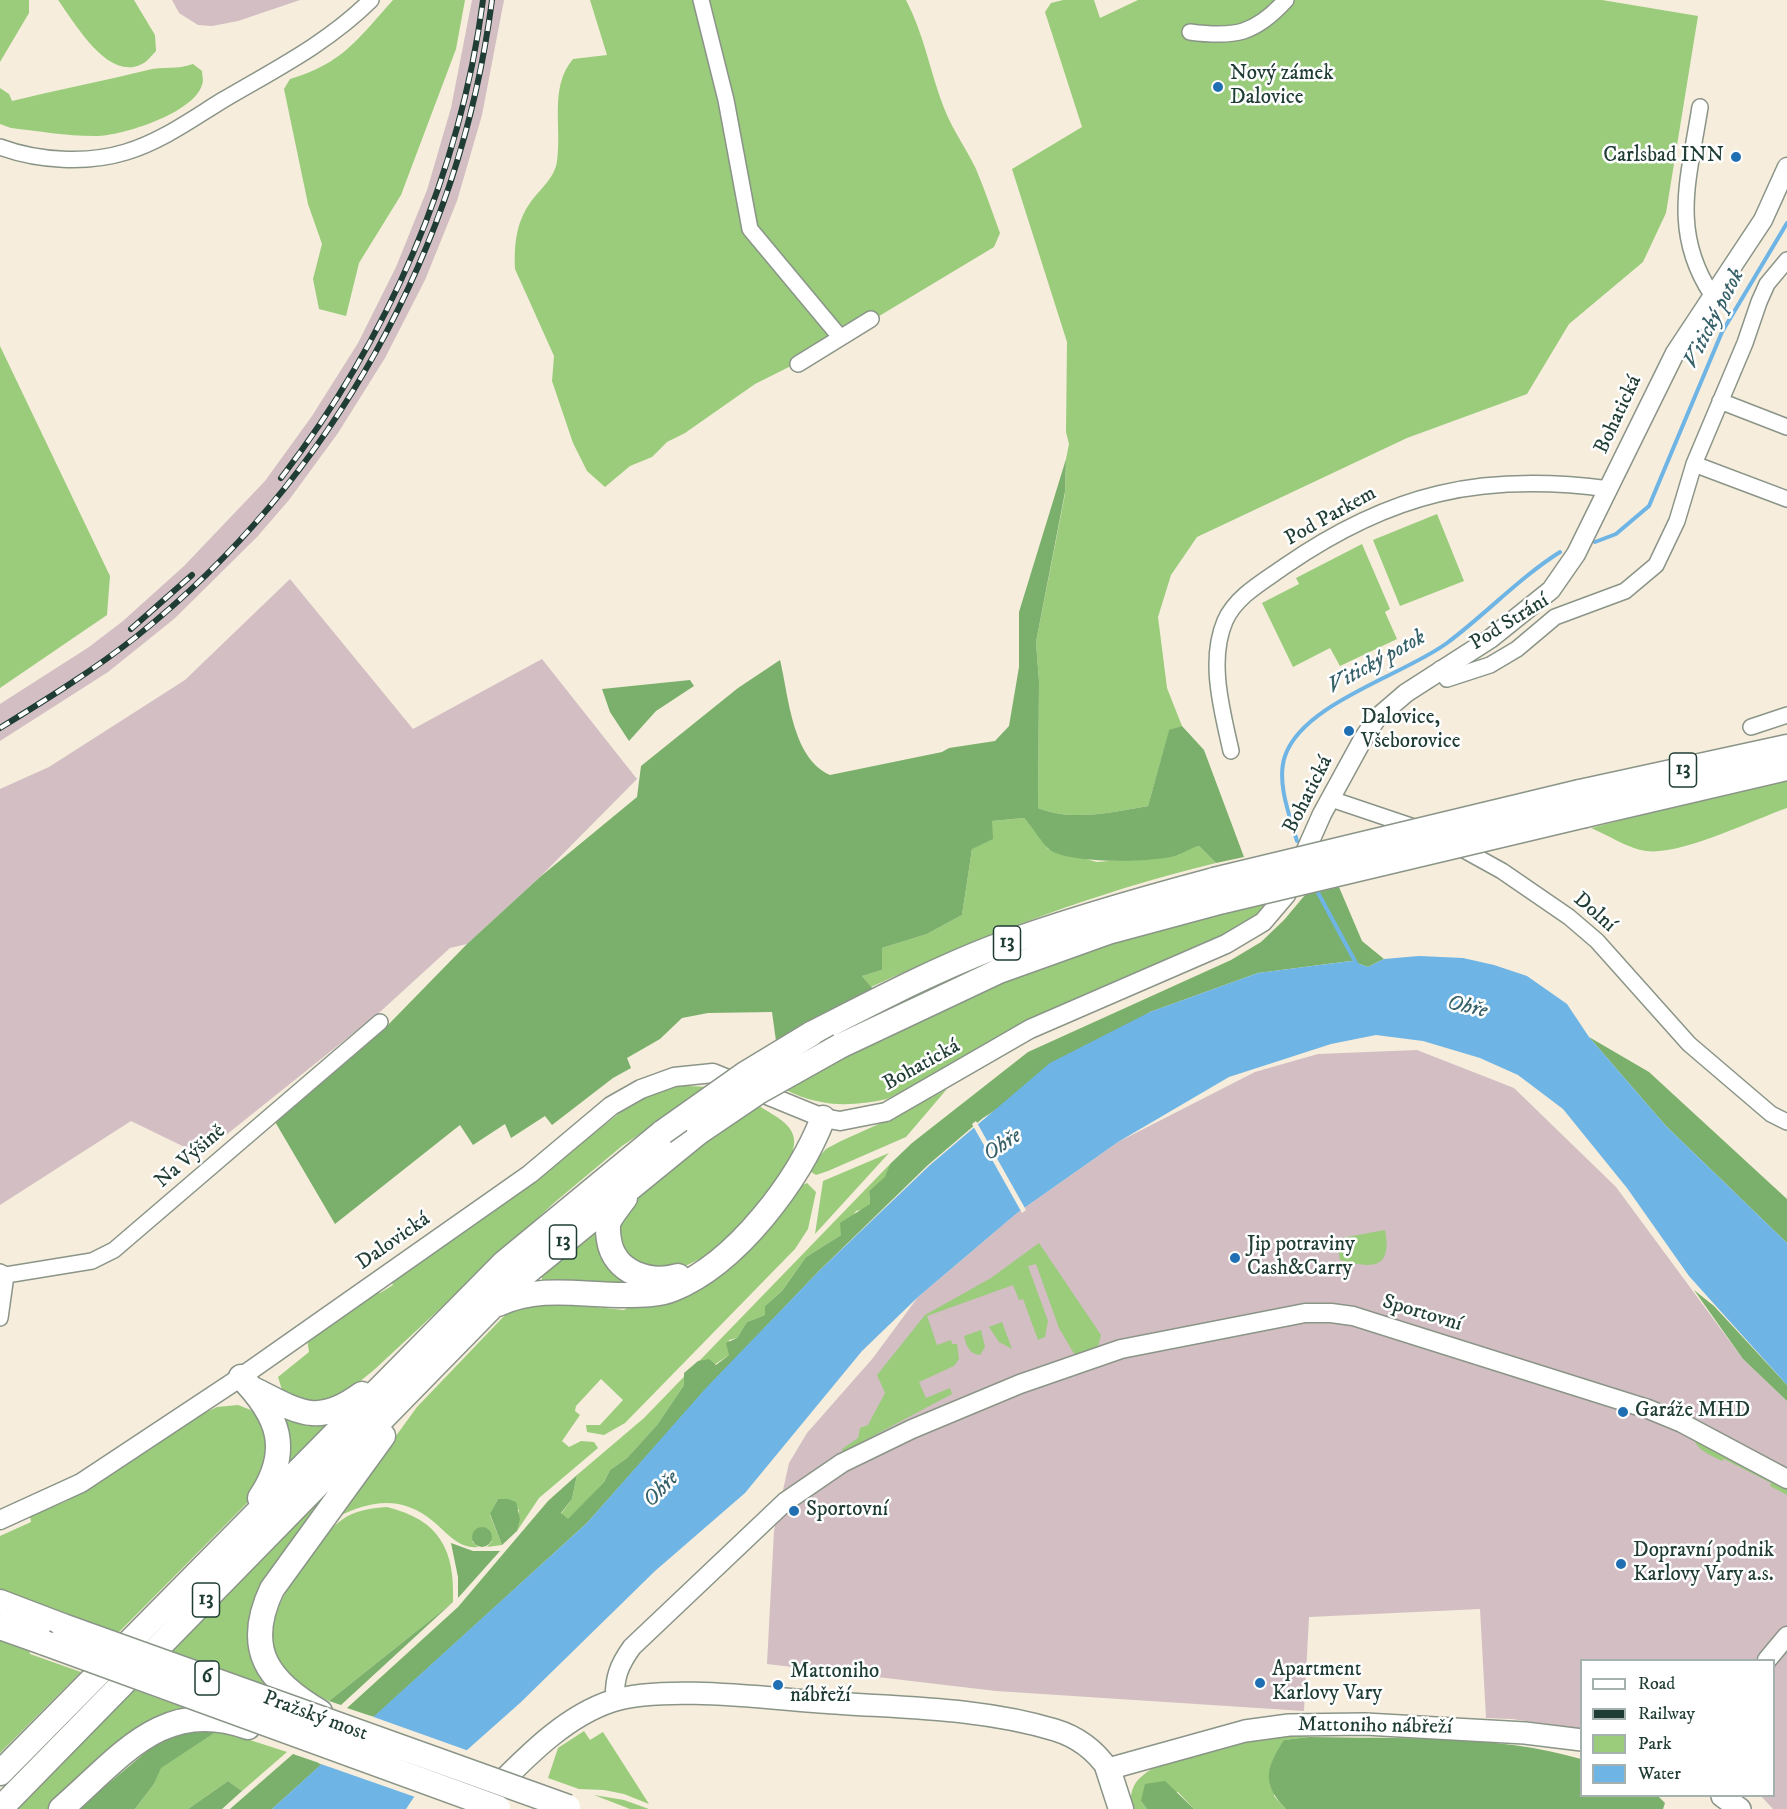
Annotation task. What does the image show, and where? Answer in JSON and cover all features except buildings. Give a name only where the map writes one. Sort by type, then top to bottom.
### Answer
[{"type":"highway","name":"13","points":[[0,1773],[504,1263],[663,1132],[745,1074],[811,1034],[896,991],[990,949],[1098,911],[1218,890],[1583,803],[1787,747]]},
{"type":"highway","name":"13","points":[[1583,803],[1787,768]]},
{"type":"highway","name":"13","points":[[0,1809],[412,1391],[521,1277],[699,1132],[758,1092],[840,1046],[999,971],[1218,890]]},
{"type":"highway","points":[[493,1306],[521,1296],[556,1291],[622,1295],[671,1290],[692,1280],[724,1255],[775,1204],[800,1167],[823,1118]]},
{"type":"highway","points":[[636,1182],[609,1221],[608,1231],[613,1253],[622,1265],[634,1273],[666,1279],[688,1273],[724,1255]]},
{"type":"highway","points":[[248,1383],[312,1415],[349,1403],[405,1362]]},
{"type":"highway","points":[[231,1538],[273,1477],[278,1461],[279,1441],[274,1421],[248,1383]]},
{"type":"highway","points":[[352,1730],[283,1687],[262,1654],[260,1637],[266,1601],[272,1589],[329,1513],[412,1391]]},
{"type":"highway","points":[[0,1602],[63,1626]]},
{"type":"highway","name":"6","points":[[0,1607],[63,1626]]},
{"type":"highway","name":"Pražský most","points":[[63,1626],[570,1808]]},
{"type":"highway","name":"Pražský most","points":[[0,1627],[500,1809]]},
{"type":"highway","name":"6","points":[[62,1809],[135,1744],[155,1730],[177,1720],[202,1717],[226,1719],[273,1736],[326,1744]]},
{"type":"highway","points":[[0,1766],[33,1739]]},
{"type":"highway","points":[[1108,1809],[1111,1776]]},
{"type":"highway","points":[[1111,1776],[1120,1809]]},
{"type":"main road","points":[[474,1809],[557,1732],[596,1707],[615,1700],[644,1695],[689,1694],[994,1716],[1056,1730],[1080,1740],[1098,1754],[1111,1776]]},
{"type":"main road","name":"Mattoniho nábřeží","points":[[1111,1776],[1245,1731],[1289,1725],[1365,1724],[1525,1733],[1580,1740]]},
{"type":"main road","points":[[1723,1797],[1740,1809]]},
{"type":"street","points":[[0,147],[28,155],[89,158],[125,152],[160,138],[320,42],[371,0]]},
{"type":"street","points":[[701,0],[726,100],[750,229],[840,337]]},
{"type":"street","points":[[1190,32],[1215,36],[1240,34],[1272,16],[1286,0]]},
{"type":"street","points":[[1700,107],[1684,210],[1686,234],[1698,273],[1712,296]]},
{"type":"street","name":"Bohatická","points":[[823,1118],[840,1121],[886,1112],[1030,1029],[1248,933],[1263,922],[1286,895],[1331,799],[1363,739],[1377,718],[1406,693],[1443,674],[1551,590],[1576,554],[1660,381],[1712,296],[1763,220],[1787,167]]},
{"type":"street","name":"Pod Strání","points":[[1443,674],[1490,665],[1517,648],[1555,616],[1625,591],[1656,565],[1677,521],[1694,464],[1767,284],[1787,260]]},
{"type":"street","points":[[798,364],[871,319]]},
{"type":"street","points":[[1720,401],[1787,427]]},
{"type":"street","points":[[1694,464],[1787,500]]},
{"type":"street","name":"Pod Parkem","points":[[1231,751],[1221,702],[1217,651],[1226,620],[1243,596],[1288,564],[1347,527],[1401,503],[1456,489],[1568,484],[1609,489]]},
{"type":"street","points":[[1751,727],[1787,716]]},
{"type":"street","name":"Dolní","points":[[1331,799],[1410,824],[1473,854],[1533,891],[1597,941],[1689,1044],[1771,1114],[1787,1122]]},
{"type":"street","name":"Na Výšině","points":[[0,1318],[3,1273],[92,1261],[114,1250],[380,1022]]},
{"type":"street","name":"Dalovická","points":[[0,1520],[81,1483],[248,1383],[530,1174],[611,1106],[651,1084],[686,1074],[713,1073],[823,1118]]},
{"type":"street","name":"Sportovní","points":[[615,1700],[615,1683],[620,1664],[632,1647],[785,1502],[842,1463],[912,1429],[1009,1389],[1121,1349],[1284,1316],[1331,1313],[1353,1316],[1648,1409],[1682,1423],[1787,1479]]},
{"type":"street","points":[[1768,1659],[1787,1636]]},
{"type":"shaded area","points":[[172,0],[300,0],[238,21],[212,26],[198,25],[179,13]]},
{"type":"shaded area","points":[[472,0],[504,0],[482,115],[457,201],[425,280],[385,358],[338,433],[289,500],[257,537],[174,619],[108,672],[0,741],[0,704],[89,647],[123,621],[184,566],[265,481],[312,416],[358,343],[396,267],[427,190],[451,108]]},
{"type":"shaded area","points":[[290,579],[413,729],[542,659],[637,779],[540,877],[467,944],[450,948],[381,1011],[201,1155],[131,1121],[0,1205],[0,789],[49,767],[185,680]]},
{"type":"shaded area","points":[[1417,1050],[1514,1088],[1616,1187],[1743,1359],[1787,1401],[1787,1809],[1773,1809],[1762,1797],[1775,1797],[1775,1659],[1580,1659],[1580,1729],[1512,1719],[1486,1718],[1480,1609],[1309,1617],[1304,1711],[996,1691],[767,1664],[774,1531],[789,1463],[807,1433],[873,1358],[918,1297],[1017,1213],[1118,1142],[1255,1072],[1318,1054]]},
{"type":"green space","points":[[0,0],[29,0],[29,13],[0,62]]},
{"type":"green space","points":[[58,0],[134,0],[155,35],[156,51],[142,64],[129,67],[117,65],[105,58],[83,35]]},
{"type":"green space","points":[[393,0],[465,0],[456,49],[401,195],[359,263],[346,316],[319,309],[313,279],[322,244],[308,204],[284,89],[290,79],[308,73],[336,58],[359,38]]},
{"type":"green space","points":[[590,0],[906,0],[918,26],[944,108],[976,169],[1000,233],[994,247],[821,351],[755,384],[685,433],[667,442],[652,457],[630,466],[605,487],[587,471],[573,443],[552,381],[554,356],[515,269],[516,243],[522,218],[556,167],[559,95],[566,70],[573,59],[607,55]]},
{"type":"green space","points":[[1063,0],[1094,0],[1100,18],[1138,0],[1602,0],[1698,16],[1666,213],[1643,262],[1569,324],[1527,394],[1407,438],[1197,537],[1171,575],[1158,617],[1167,688],[1182,726],[1169,731],[1148,806],[1079,815],[1038,808],[1039,681],[1036,642],[1065,494],[1069,444],[1066,432],[1067,342],[1012,169],[1082,127],[1045,12],[1051,3]]},
{"type":"green space","points":[[193,64],[202,71],[203,78],[196,95],[171,114],[137,128],[106,135],[84,136],[11,128],[0,124],[0,88],[9,94],[12,101],[154,69]]},
{"type":"green space","points":[[0,346],[110,576],[107,615],[0,688]]},
{"type":"green space","points":[[1066,459],[1065,492],[1036,642],[1039,681],[1038,808],[1079,815],[1148,806],[1169,730],[1182,726],[1204,750],[1244,857],[1216,863],[1199,846],[1178,855],[1151,860],[1113,861],[1075,858],[1050,850],[1024,818],[992,821],[993,839],[972,849],[962,915],[927,934],[882,948],[882,970],[862,976],[873,989],[804,1023],[776,1041],[772,1012],[708,1013],[682,1018],[660,1039],[627,1058],[631,1068],[613,1078],[552,1125],[545,1116],[511,1138],[505,1124],[473,1145],[460,1125],[335,1224],[274,1120],[385,1028],[467,944],[540,877],[637,797],[641,766],[738,688],[780,660],[794,725],[800,741],[807,755],[817,767],[830,775],[942,752],[949,748],[995,741],[1009,726],[1019,667],[1019,612]]},
{"type":"green space","points":[[1437,514],[1464,581],[1400,606],[1373,540]]},
{"type":"green space","points":[[1362,544],[1390,609],[1385,612],[1397,639],[1340,666],[1330,648],[1293,667],[1262,603],[1299,584],[1296,578]]},
{"type":"green space","points":[[690,680],[694,686],[656,711],[629,741],[610,712],[602,689]]},
{"type":"green space","points":[[1787,777],[1787,808],[1716,836],[1677,848],[1660,851],[1639,850],[1591,828]]},
{"type":"green space","points":[[1024,818],[1036,830],[1048,849],[1097,862],[1179,855],[1187,848],[1199,846],[1216,863],[1126,888],[1040,916],[956,949],[871,987],[862,976],[882,970],[882,948],[927,934],[962,915],[972,849],[992,821]]},
{"type":"green space","points":[[1339,887],[1362,941],[1384,959],[1368,967],[1351,961],[1258,973],[1150,1012],[983,1118],[928,1165],[819,1271],[707,1388],[587,1523],[374,1717],[347,1708],[458,1607],[548,1501],[577,1475],[572,1499],[561,1513],[568,1519],[604,1482],[610,1470],[627,1458],[657,1425],[684,1385],[684,1373],[698,1361],[709,1359],[716,1365],[729,1355],[726,1343],[737,1338],[747,1322],[765,1315],[765,1306],[782,1291],[806,1257],[841,1235],[840,1223],[870,1204],[869,1191],[885,1177],[890,1164],[912,1143],[1028,1052],[1231,960],[1261,942],[1305,895]]},
{"type":"green space","points":[[1272,901],[1262,913],[1244,925],[887,1099],[835,1104],[811,1100],[786,1090],[892,1030],[1035,969],[1192,921]]},
{"type":"green space","points":[[1589,1037],[1649,1072],[1787,1199],[1787,1243],[1666,1126]]},
{"type":"green space","points":[[689,1082],[689,1086],[709,1087],[622,1146],[555,1202],[375,1369],[347,1392],[320,1406],[283,1393],[278,1377],[309,1352],[307,1338],[377,1290],[380,1293],[393,1285],[391,1280],[538,1177],[631,1104],[643,1096]]},
{"type":"green space","points":[[947,1089],[906,1137],[828,1171],[816,1175],[811,1172],[810,1166],[826,1149],[901,1114]]},
{"type":"green space","points":[[759,1106],[790,1128],[795,1152],[754,1213],[708,1255],[681,1268],[650,1270],[624,1258],[614,1228],[628,1208],[644,1190],[679,1159]]},
{"type":"green space","points":[[889,1153],[815,1234],[823,1181]]},
{"type":"green space","points":[[890,1164],[886,1177],[869,1191],[870,1204],[865,1209],[856,1211],[841,1235],[806,1257],[782,1291],[765,1306],[765,1315],[747,1322],[737,1338],[729,1340],[729,1355],[684,1385],[657,1425],[627,1458],[610,1470],[604,1482],[568,1520],[561,1514],[572,1499],[577,1475],[644,1418]]},
{"type":"green space","points":[[807,1183],[816,1192],[808,1229],[795,1249],[625,1423],[604,1435],[587,1432],[586,1425],[600,1425],[623,1400],[601,1379],[576,1406],[575,1411],[580,1415],[562,1441],[569,1447],[581,1441],[594,1442],[598,1448],[539,1498],[517,1531],[519,1510],[498,1499],[490,1515],[502,1545],[487,1547],[492,1541],[472,1541],[478,1547],[459,1543],[422,1513],[398,1504],[375,1504],[337,1517],[417,1407],[507,1313],[520,1304],[582,1300],[586,1306],[624,1310],[754,1240],[787,1205],[800,1186]]},
{"type":"green space","points":[[1385,1230],[1386,1253],[1382,1260],[1370,1265],[1340,1260],[1336,1239]]},
{"type":"green space","points":[[589,1233],[596,1235],[604,1259],[645,1285],[542,1281],[542,1276]]},
{"type":"green space","points":[[1039,1243],[1101,1335],[1098,1347],[1076,1355],[1073,1352],[1059,1328],[1036,1264],[1028,1266],[1048,1321],[1045,1337],[1038,1340],[1023,1299],[1019,1300],[1013,1285],[927,1316],[937,1345],[951,1340],[952,1344],[957,1344],[959,1359],[954,1366],[919,1382],[926,1398],[950,1388],[952,1394],[843,1452],[842,1449],[858,1438],[860,1428],[868,1425],[885,1393],[877,1375],[925,1315],[991,1278]]},
{"type":"green space","points":[[1694,1290],[1714,1306],[1787,1385],[1787,1401],[1743,1359]]},
{"type":"green space","points":[[1002,1322],[1012,1349],[999,1342],[989,1327]]},
{"type":"green space","points":[[981,1330],[985,1347],[980,1355],[971,1351],[964,1336]]},
{"type":"green space","points":[[238,1405],[261,1414],[272,1448],[250,1500],[118,1633],[0,1595],[0,1536],[31,1522],[30,1516],[67,1501],[192,1419],[217,1407]]},
{"type":"green space","points":[[282,1414],[327,1426],[288,1466],[286,1466]]},
{"type":"green space","points":[[1693,1437],[1787,1486],[1787,1495],[1770,1486],[1771,1483],[1705,1452]]},
{"type":"green space","points":[[359,1457],[252,1608],[249,1629],[250,1649],[256,1669],[267,1687],[169,1651]]},
{"type":"green space","points":[[498,1499],[516,1502],[520,1519],[517,1531],[502,1545],[490,1514]]},
{"type":"green space","points":[[387,1507],[420,1520],[441,1540],[451,1567],[453,1602],[329,1701],[305,1688],[287,1673],[277,1658],[272,1641],[273,1624],[290,1584],[330,1530],[357,1512]]},
{"type":"green space","points":[[482,1527],[489,1530],[492,1537],[489,1544],[482,1547],[475,1544],[472,1537],[475,1530]]},
{"type":"green space","points":[[451,1543],[473,1551],[500,1551],[458,1598],[458,1577]]},
{"type":"green space","points":[[453,1602],[341,1705],[329,1701]]},
{"type":"green space","points":[[0,1638],[29,1650],[30,1654],[81,1672],[0,1753]]},
{"type":"green space","points":[[132,1689],[185,1708],[148,1723],[130,1735],[48,1809],[15,1809]]},
{"type":"green space","points":[[186,1730],[219,1730],[161,1768],[154,1784],[135,1809],[78,1809],[158,1742]]},
{"type":"green space","points":[[219,1730],[287,1752],[242,1791],[228,1781],[188,1809],[135,1809],[154,1784],[160,1768]]},
{"type":"green space","points":[[584,1731],[590,1740],[603,1732],[649,1804],[624,1794],[579,1789],[548,1778],[558,1748]]},
{"type":"green space","points":[[1290,1733],[1309,1737],[1284,1740],[1274,1796],[1286,1809],[1194,1809],[1178,1792],[1141,1801],[1147,1809],[1131,1809],[1131,1794],[1134,1786],[1144,1774],[1161,1764],[1205,1749]]},
{"type":"green space","points":[[1309,1737],[1412,1738],[1515,1745],[1580,1759],[1580,1797],[1659,1797],[1665,1803],[1663,1809],[1286,1809],[1273,1791],[1269,1775],[1273,1759],[1284,1740]]},
{"type":"green space","points":[[293,1754],[322,1764],[272,1809],[230,1809]]},
{"type":"green space","points":[[228,1781],[242,1791],[222,1809],[188,1809]]},
{"type":"green space","points":[[1165,1781],[1194,1809],[1147,1809],[1141,1801],[1145,1784]]},
{"type":"green space","points":[[594,1795],[624,1800],[649,1809],[630,1809]]},
{"type":"water","name":"Ohře","points":[[1419,956],[1463,958],[1494,965],[1527,976],[1567,1004],[1589,1037],[1666,1126],[1787,1243],[1787,1385],[1689,1276],[1627,1188],[1563,1109],[1518,1075],[1480,1058],[1423,1041],[1376,1035],[1331,1044],[1229,1077],[1118,1142],[1017,1213],[918,1297],[862,1351],[745,1493],[655,1571],[520,1703],[414,1797],[406,1809],[272,1809],[587,1523],[705,1389],[819,1271],[930,1165],[1050,1063],[1150,1012],[1258,973],[1351,961],[1368,967],[1384,959]]},
{"type":"pier","points":[[976,1121],[1026,1210],[1022,1213],[972,1124]]},
{"type":"pier","points":[[371,1716],[469,1751],[418,1798],[318,1763]]},
{"type":"waterway","name":"Vitický potok","points":[[1595,542],[1616,534],[1649,506],[1722,332],[1787,223]]},
{"type":"waterway","name":"Vitický potok","points":[[1297,841],[1285,799],[1282,777],[1285,756],[1295,737],[1312,720],[1333,705],[1447,643],[1531,573],[1560,552]]},
{"type":"waterway","name":"Vitický potok","points":[[1316,889],[1357,965]]},
{"type":"railway","points":[[281,478],[319,425],[354,369],[386,312],[414,252],[457,129],[472,65],[483,0]]},
{"type":"railway","points":[[0,728],[121,649],[207,574],[270,506],[327,431],[376,352],[417,269],[450,182],[476,92],[492,0]]},
{"type":"railway","points":[[131,629],[192,575]]},
{"type":"place","name":"Nový zámek Dalovice","points":[[1218,87]]},
{"type":"place","name":"Carlsbad INN","points":[[1736,157]]},
{"type":"place","name":"Dalovice, Všeborovice","points":[[1349,731]]},
{"type":"place","name":"Jip potraviny Cash&Carry","points":[[1235,1258]]},
{"type":"place","name":"Garáže MHD","points":[[1623,1412]]},
{"type":"place","name":"Sportovní","points":[[794,1511]]},
{"type":"place","name":"Dopravní podnik Karlovy Vary a.s.","points":[[1621,1564]]},
{"type":"place","name":"Apartment Karlovy Vary","points":[[1260,1683]]},
{"type":"place","name":"Mattoniho nábřeží","points":[[778,1685]]}]
